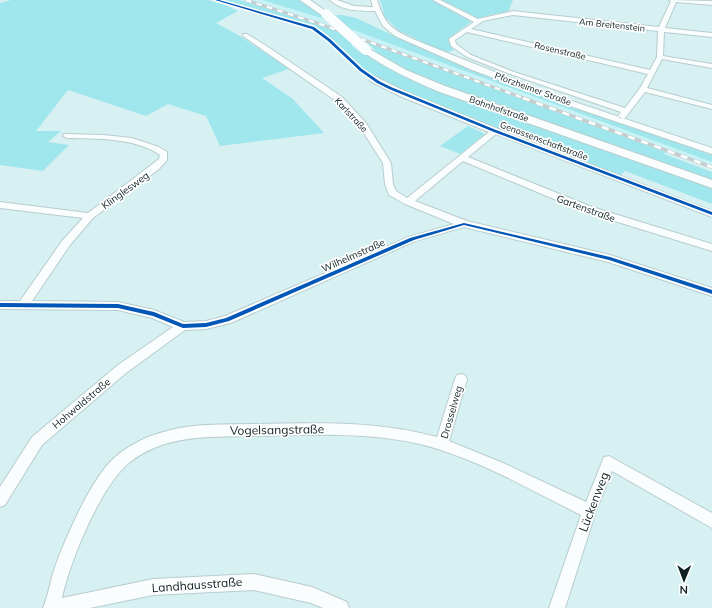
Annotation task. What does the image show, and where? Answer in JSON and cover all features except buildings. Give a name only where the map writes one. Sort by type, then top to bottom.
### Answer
[{"type":"main road","name":"Bahnhofstraße","points":[[304,0],[326,14],[366,50],[396,68],[437,87],[712,184]]},
{"type":"street","points":[[333,0],[341,5],[352,8],[377,9]]},
{"type":"street","name":"Pforzheimer Straße","points":[[374,0],[385,24],[410,40],[492,75],[618,120],[712,151]]},
{"type":"street","points":[[436,0],[479,22]]},
{"type":"street","points":[[618,120],[627,111],[643,89],[660,57],[661,30],[673,0],[712,3]]},
{"type":"street","name":"Am Breitenstein","points":[[627,111],[548,86],[469,56],[453,45],[452,39],[479,22],[512,13],[712,35]]},
{"type":"street","name":"Rosenstraße","points":[[466,30],[652,73]]},
{"type":"street","name":"Karlstraße","points":[[245,35],[339,99],[363,125],[387,163],[389,184],[392,193],[408,202],[464,224]]},
{"type":"street","points":[[660,57],[712,66]]},
{"type":"street","name":"Genossenschaftstraße","points":[[373,79],[405,95],[495,131],[712,214]]},
{"type":"street","points":[[643,89],[712,106]]},
{"type":"street","points":[[408,202],[495,131]]},
{"type":"street","name":"Klinglesweg","points":[[23,305],[66,244],[90,216],[164,160],[164,154],[160,150],[138,143],[102,136],[67,136]]},
{"type":"street","name":"Gartenstraße","points":[[463,158],[537,190],[608,217],[712,248]]},
{"type":"street","points":[[0,205],[90,216]]},
{"type":"street","name":"Wilhelmstraße","points":[[0,305],[118,306],[154,314],[183,326],[206,324],[227,320],[412,239],[464,224],[610,259],[712,292]]},
{"type":"street","name":"Hohwaldstraße","points":[[0,500],[37,441],[122,369],[183,326]]},
{"type":"street","name":"Drosselweg","points":[[442,444],[460,379]]},
{"type":"street","name":"Vogelsangstraße","points":[[51,608],[56,583],[74,538],[104,480],[122,461],[144,446],[173,435],[230,431],[323,429],[401,434],[442,444],[504,470],[589,511]]},
{"type":"street","name":"Lückenweg","points":[[557,608],[589,511],[609,462],[712,521]]},
{"type":"street","name":"Landhausstraße","points":[[51,608],[153,587],[254,582],[312,596],[341,608]]},
{"type":"shaded area","points":[[11,0],[208,0],[225,5],[238,11],[216,23],[240,36],[289,69],[262,78],[293,99],[324,133],[220,146],[206,116],[168,104],[146,116],[68,90],[36,131],[61,131],[48,142],[69,145],[43,171],[0,165],[0,3]]},
{"type":"shaded area","points":[[219,0],[239,0],[335,30],[666,152],[664,154],[712,172],[712,181],[426,79],[380,56],[373,51],[375,50],[366,42],[351,45],[362,54],[365,53],[391,69],[712,188],[712,204],[625,171],[620,176],[505,133],[413,96],[372,75],[356,64],[328,37],[314,28]]},
{"type":"shaded area","points":[[239,0],[262,0],[318,17],[712,162],[712,169],[335,30]]},
{"type":"shaded area","points":[[262,0],[298,0],[320,13],[318,13],[322,16],[343,15],[356,18],[493,78],[712,155],[712,162],[318,17]]},
{"type":"shaded area","points":[[380,0],[513,0],[509,10],[505,13],[493,14],[472,21],[449,38],[450,45],[454,50],[445,53],[398,30],[385,17]]},
{"type":"shaded area","points":[[468,126],[485,134],[460,154],[440,146]]},
{"type":"railway","points":[[246,0],[323,25],[526,99]]},
{"type":"railway","points":[[523,98],[712,167]]},
{"type":"cycle path","points":[[216,0],[313,28],[329,40],[361,70],[378,82],[390,88],[495,131],[712,214]]},
{"type":"cycle path","points":[[0,305],[118,306],[154,314],[183,326],[206,325],[227,320],[412,239],[464,224],[610,259],[712,292]]}]
